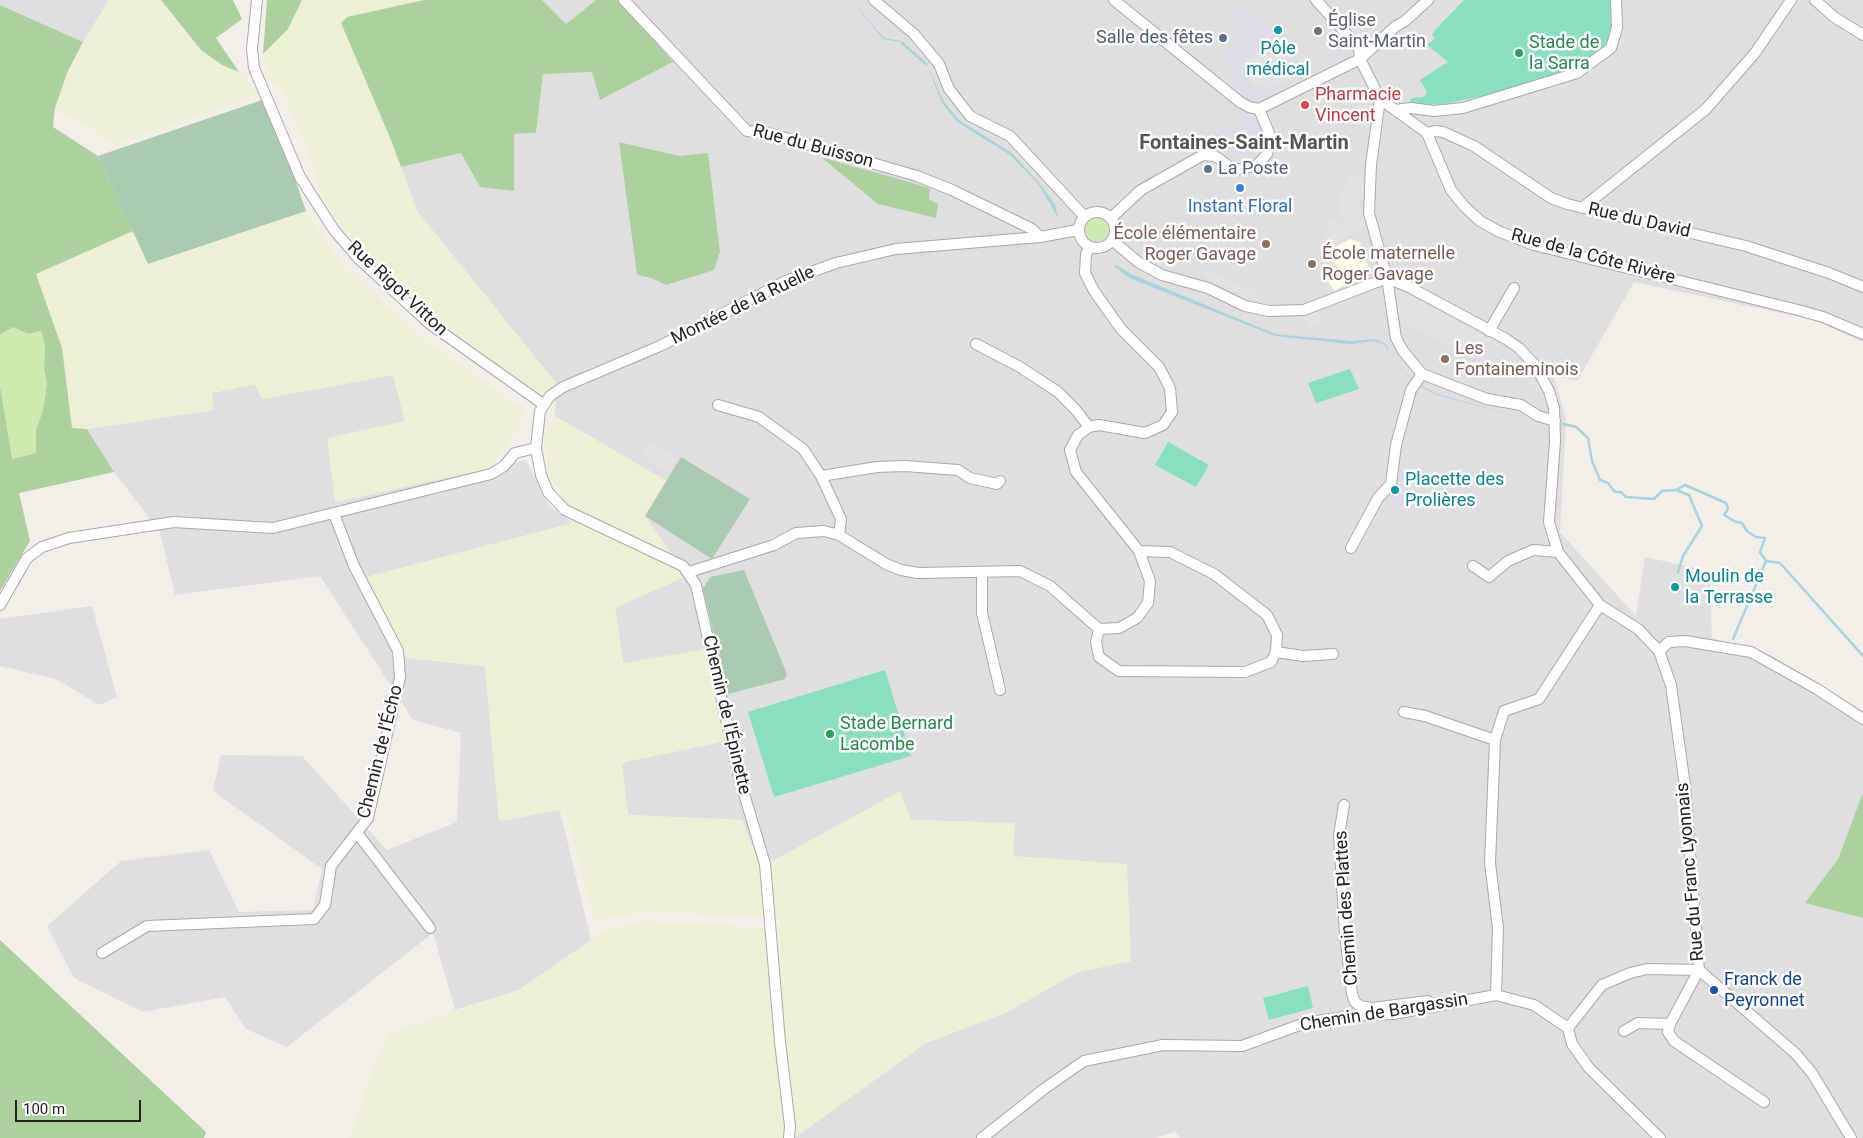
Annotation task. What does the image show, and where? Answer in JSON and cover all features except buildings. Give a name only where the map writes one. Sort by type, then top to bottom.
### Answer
[{"type":"street","name":"Rue Rigot Vitton","points":[[257,0],[252,49],[254,68],[300,177],[334,230],[358,258],[430,324],[542,404]]},
{"type":"street","name":"Rue du Buisson","points":[[624,0],[747,131],[768,133],[918,176],[1032,228],[1040,237]]},
{"type":"street","points":[[874,0],[914,34],[940,64],[949,89],[970,116],[1010,136],[1084,216]]},
{"type":"street","points":[[1114,0],[1240,102],[1249,107],[1259,109],[1360,59],[1428,0]]},
{"type":"street","points":[[1316,0],[1359,48],[1360,59],[1380,99],[1427,133]]},
{"type":"street","points":[[1394,110],[1411,108],[1434,110],[1463,108],[1577,73],[1611,48],[1617,28],[1616,0]]},
{"type":"street","points":[[1582,208],[1706,109],[1755,53],[1791,0]]},
{"type":"street","points":[[1815,0],[1834,17],[1863,35]]},
{"type":"street","points":[[1380,99],[1371,165],[1369,213],[1387,278],[1396,338],[1403,351],[1422,374],[1487,398],[1521,405],[1538,416],[1555,421]]},
{"type":"street","points":[[1111,218],[1141,190],[1204,155],[1215,156],[1233,169],[1242,169],[1256,165],[1267,154],[1271,138],[1259,109]]},
{"type":"street","name":"Rue du David","points":[[1427,133],[1443,132],[1474,146],[1551,198],[1582,208],[1746,246],[1829,273],[1863,287]]},
{"type":"street","name":"Rue de la Côte Rivère","points":[[1427,133],[1451,190],[1480,221],[1500,232],[1534,245],[1823,317],[1863,334]]},
{"type":"street","points":[[1095,212],[1106,214],[1111,218],[1115,228],[1112,240],[1103,247],[1090,247],[1083,242],[1078,230],[1084,216],[1095,212]]},
{"type":"street","name":"Montée de la Ruelle","points":[[542,404],[563,388],[660,346],[786,281],[836,263],[896,249],[1040,237],[1078,230]]},
{"type":"street","points":[[1112,240],[1138,262],[1162,275],[1208,288],[1245,306],[1269,312],[1304,310],[1387,278],[1411,288],[1519,348],[1535,365],[1549,391],[1555,421],[1549,522],[1558,552],[1600,604],[1638,629],[1659,651],[1669,642],[1685,641],[1751,652],[1797,677],[1863,718]]},
{"type":"street","points":[[542,404],[536,448],[541,475],[548,492],[565,510],[683,566],[689,572],[774,545],[796,533],[824,531],[839,535],[886,564],[901,570],[918,573],[1020,571],[1050,586],[1099,629],[1119,628],[1137,618],[1148,603],[1150,581],[1139,551],[1076,472],[1070,450],[1078,435],[1089,427],[1099,425],[1145,433],[1163,425],[1172,412],[1170,388],[1159,367],[1104,308],[1088,279],[1084,264],[1090,247]]},
{"type":"street","points":[[1489,331],[1514,288]]},
{"type":"street","points":[[976,344],[1020,368],[1058,392],[1089,427]]},
{"type":"street","points":[[1350,548],[1378,498],[1391,484],[1396,445],[1411,390],[1422,374]]},
{"type":"street","points":[[718,404],[759,417],[803,449],[821,476],[841,519],[839,535]]},
{"type":"street","points":[[0,605],[27,558],[42,547],[69,538],[174,522],[272,528],[491,474],[504,466],[515,454],[536,448]]},
{"type":"street","points":[[821,476],[877,467],[905,466],[958,470],[970,478],[997,484],[1000,481]]},
{"type":"street","name":"Chemin de l'Écho","points":[[102,953],[146,926],[314,919],[325,906],[330,866],[368,818],[400,677],[398,651],[354,566],[334,514]]},
{"type":"street","points":[[1473,566],[1489,577],[1508,561],[1533,550],[1558,552]]},
{"type":"street","points":[[1099,629],[1096,642],[1099,657],[1119,671],[1244,672],[1271,662],[1276,652],[1276,635],[1267,615],[1214,574],[1170,552],[1139,551]]},
{"type":"street","name":"Chemin de l'Épinette","points":[[689,572],[696,585],[739,777],[765,864],[780,1042],[790,1126],[789,1138]]},
{"type":"street","points":[[982,572],[982,613],[1000,690]]},
{"type":"street","points":[[1496,995],[1498,928],[1490,863],[1495,740],[1504,711],[1539,699],[1600,604]]},
{"type":"street","name":"Rue du Franc Lyonnais","points":[[1568,1028],[1602,985],[1630,973],[1647,970],[1699,970],[1685,786],[1671,685],[1659,651]]},
{"type":"street","points":[[1276,652],[1302,656],[1333,654]]},
{"type":"street","points":[[1404,712],[1425,716],[1495,740]]},
{"type":"street","name":"Chemin des Plattes","points":[[1344,805],[1340,845],[1345,934],[1352,994],[1355,1002],[1360,1006],[1372,1008],[1433,1000],[1452,1002]]},
{"type":"street","points":[[357,833],[430,928]]},
{"type":"street","points":[[1764,1102],[1674,1041],[1668,1032],[1670,1024],[1699,970],[1795,1053],[1812,1073],[1851,1138]]},
{"type":"street","name":"Chemin de Bargassin","points":[[982,1138],[1044,1088],[1084,1061],[1162,1045],[1242,1046],[1305,1024],[1349,1016],[1393,1014],[1496,995],[1534,1005],[1568,1028]]},
{"type":"street","points":[[1624,1031],[1638,1023],[1670,1024]]},
{"type":"street","points":[[1568,1028],[1572,1044],[1589,1068],[1660,1138]]},
{"type":"shaded area","points":[[0,0],[109,0],[83,42],[0,5]]},
{"type":"shaded area","points":[[109,0],[161,0],[201,50],[222,65],[239,72],[260,94],[116,144],[55,108],[67,73]]},
{"type":"shaded area","points":[[302,0],[424,0],[347,17],[341,24],[391,140],[417,211],[556,383],[538,393],[432,317],[363,253],[324,198],[310,157],[282,90],[270,79],[263,54],[288,29]]},
{"type":"shaded area","points":[[542,0],[596,0],[566,24]]},
{"type":"shaded area","points":[[619,0],[1863,0],[1863,342],[1814,320],[1634,282],[1577,381],[1554,376],[1566,419],[1560,532],[1636,616],[1645,557],[1710,571],[1712,638],[1773,656],[1863,714],[1863,792],[1838,859],[1806,903],[1863,918],[1863,1138],[1180,1138],[1175,1132],[1155,1138],[794,1138],[926,1043],[1005,1013],[1078,972],[1130,961],[1012,856],[1015,823],[911,820],[900,792],[775,860],[757,859],[742,820],[628,815],[621,763],[724,741],[623,663],[615,608],[645,516],[666,481],[555,416],[556,383],[417,211],[401,167],[461,153],[480,187],[514,134],[536,133],[543,74],[593,72],[600,100],[673,62]],"holes":[[[619,142],[680,156],[708,154],[666,285],[651,278],[637,275]]]},
{"type":"shaded area","points":[[1243,4],[1301,63],[1310,54],[1320,74],[1299,85],[1292,78],[1297,73],[1277,53],[1272,57],[1262,46],[1241,66],[1253,78],[1251,84],[1265,88],[1274,87],[1286,81],[1292,88],[1257,103],[1245,100],[1233,91],[1236,87],[1232,82],[1236,78],[1220,61],[1246,36],[1234,23],[1231,26],[1225,20]]},
{"type":"shaded area","points":[[1345,35],[1356,53],[1326,66],[1322,61]]},
{"type":"shaded area","points":[[1262,46],[1272,57],[1276,52],[1297,74],[1287,83],[1286,81],[1274,87],[1264,88],[1250,84],[1240,66]]},
{"type":"shaded area","points":[[262,100],[290,165],[306,211],[148,264],[98,156]]},
{"type":"shaded area","points":[[1232,101],[1261,124],[1266,135],[1262,153],[1257,150],[1251,156],[1235,158],[1227,153],[1219,141],[1210,146],[1206,143],[1224,129],[1225,131],[1240,122],[1242,118],[1230,103]]},
{"type":"shaded area","points":[[1349,175],[1358,177],[1357,181],[1364,183],[1358,219],[1364,225],[1362,229],[1329,247],[1324,236],[1329,233],[1324,225],[1336,219],[1339,225],[1345,220],[1337,215],[1342,191]]},
{"type":"shaded area","points":[[306,211],[343,266],[418,335],[523,409],[519,429],[490,468],[335,502],[327,438],[405,421],[393,375],[262,399],[255,384],[212,393],[213,410],[87,429],[72,428],[62,348],[36,274],[133,231],[148,264]]},
{"type":"shaded area","points":[[1350,239],[1361,243],[1359,251],[1370,268],[1368,274],[1334,291],[1324,274],[1341,273],[1334,262],[1327,260],[1324,256],[1327,251]]},
{"type":"shaded area","points":[[1204,268],[1257,292],[1258,301],[1204,277]]},
{"type":"shaded area","points":[[1393,287],[1491,339],[1472,357],[1398,319]]},
{"type":"shaded area","points":[[1318,309],[1322,323],[1309,327],[1305,313]]},
{"type":"shaded area","points":[[393,375],[405,421],[336,502],[526,460],[549,506],[573,523],[367,577],[407,658],[485,666],[499,821],[565,809],[560,811],[591,940],[519,990],[455,1010],[433,933],[287,1047],[246,1029],[225,997],[143,1012],[74,978],[47,926],[121,861],[209,850],[239,912],[313,910],[322,869],[213,791],[221,755],[302,756],[387,850],[457,822],[461,733],[413,720],[320,576],[175,595],[160,532],[114,472],[87,429],[213,410],[212,393],[255,384],[262,399]]},
{"type":"shaded area","points":[[555,416],[667,481],[645,516],[687,576],[615,608],[623,663],[707,649],[724,741],[622,763],[628,815],[742,820],[757,859],[775,860],[900,791],[911,820],[1015,823],[1013,856],[1127,864],[1131,961],[1078,972],[1005,1013],[926,1043],[797,1136],[784,1039],[778,914],[754,916],[645,912],[599,920],[593,918],[565,809],[499,821],[485,666],[407,658],[367,577],[573,523],[548,471],[544,437]]},
{"type":"shaded area","points":[[652,441],[678,460],[669,474],[641,455]]},
{"type":"shaded area","points":[[681,457],[750,499],[712,559],[645,516]]},
{"type":"shaded area","name":"Placette des Prolières","points":[[1389,466],[1409,473],[1410,509],[1394,506],[1375,497],[1388,483]]},
{"type":"shaded area","points":[[744,570],[787,674],[785,679],[728,694],[703,589],[710,577]]},
{"type":"shaded area","points":[[92,606],[117,697],[99,705],[56,679],[0,666],[0,619]]},
{"type":"shaded area","points":[[645,921],[766,928],[785,1121],[784,1138],[350,1138],[375,1062],[390,1033],[519,990],[591,940],[600,931]]},
{"type":"green space","points":[[161,0],[233,0],[242,19],[216,38],[239,72],[222,65],[201,50]]},
{"type":"green space","points":[[267,0],[302,0],[288,29],[263,54]]},
{"type":"green space","points":[[424,0],[542,0],[566,24],[596,0],[619,0],[673,62],[600,100],[592,72],[543,74],[536,133],[514,134],[514,191],[480,187],[461,153],[401,167],[341,23],[347,17]]},
{"type":"green space","name":"Stade de la Sarra","points":[[1464,0],[1610,0],[1613,20],[1610,34],[1602,52],[1585,63],[1546,78],[1488,95],[1443,104],[1409,105],[1411,98],[1424,97],[1427,92],[1420,80],[1448,62],[1427,45],[1435,38],[1432,35],[1436,29]]},
{"type":"green space","points":[[0,5],[83,42],[67,73],[55,108],[53,127],[98,156],[133,231],[36,274],[62,348],[72,428],[87,429],[114,472],[19,493],[30,541],[0,591],[0,386],[12,459],[36,453],[36,430],[43,410],[47,384],[44,369],[45,346],[41,331],[28,334],[13,327],[0,335]]},
{"type":"green space","points":[[619,142],[680,156],[708,153],[720,252],[714,270],[666,285],[651,278],[637,275]]},
{"type":"green space","points":[[821,157],[930,188],[929,199],[938,204],[936,218],[878,204]]},
{"type":"green space","points":[[1097,217],[1106,220],[1109,229],[1106,238],[1097,241],[1088,238],[1085,229],[1088,220]]},
{"type":"green space","points":[[13,327],[28,334],[41,331],[45,346],[44,369],[47,384],[43,410],[36,430],[36,453],[11,459],[0,386],[0,335]]},
{"type":"green space","points":[[1350,369],[1359,389],[1316,403],[1308,383]]},
{"type":"green space","points":[[1168,442],[1209,465],[1196,487],[1155,465]]},
{"type":"green space","name":"Stade Bernard Lacombe","points":[[885,670],[911,756],[774,797],[748,712]]},
{"type":"green space","points":[[1863,792],[1863,918],[1805,903],[1838,859]]},
{"type":"green space","points":[[0,940],[206,1132],[204,1138],[0,1138]]},
{"type":"green space","points":[[1308,986],[1313,1008],[1269,1020],[1263,998]]},
{"type":"water","points":[[851,0],[884,38],[901,41],[926,63],[901,42],[883,39]]},
{"type":"water","points":[[926,63],[944,102],[959,120],[1012,153],[1040,184],[1055,204],[1058,218],[1039,185],[1010,155],[957,122],[942,103]]},
{"type":"water","points":[[1116,265],[1131,274],[1275,334],[1351,341],[1375,339],[1386,344],[1390,356],[1385,345],[1374,341],[1350,344],[1275,336],[1129,278],[1114,266]]},
{"type":"water","points":[[1392,360],[1418,384],[1437,394],[1537,422],[1437,395],[1419,386]]},
{"type":"waterway","points":[[902,43],[926,64]]},
{"type":"waterway","points":[[1563,424],[1576,427],[1588,438],[1592,461],[1600,480],[1608,483],[1615,492],[1621,492],[1626,497],[1654,499],[1662,491],[1676,490],[1685,485],[1726,503],[1728,509],[1724,515],[1736,522],[1742,523],[1747,531],[1756,537],[1765,538],[1760,552],[1766,561],[1780,563],[1863,656]]},
{"type":"waterway","points":[[1676,490],[1689,495],[1702,526],[1683,556],[1678,572]]},
{"type":"waterway","points":[[1733,639],[1766,561]]},
{"type":"place","name":"Pôle médical","points":[[1278,30]]},
{"type":"place","name":"Église Saint-Martin","points":[[1318,31]]},
{"type":"place","name":"Salle des fêtes","points":[[1223,38]]},
{"type":"place","name":"Stade de la Sarra","points":[[1519,53]]},
{"type":"place","name":"Pharmacie Vincent","points":[[1305,105]]},
{"type":"place","name":"La Poste","points":[[1208,169]]},
{"type":"place","name":"Instant Floral","points":[[1240,188]]},
{"type":"place","name":"École élémentaire Roger Gavage","points":[[1266,244]]},
{"type":"place","name":"École maternelle Roger Gavage","points":[[1312,264]]},
{"type":"place","name":"Les Fontaineminois","points":[[1445,359]]},
{"type":"place","name":"Placette des Prolières","points":[[1395,490]]},
{"type":"place","name":"Moulin de la Terrasse","points":[[1675,587]]},
{"type":"place","name":"Stade Bernard Lacombe","points":[[830,734]]},
{"type":"place","name":"Franck de Peyronnet","points":[[1714,990]]},
{"type":"district","name":"Fontaines-Saint-Martin","points":[[1244,144]]}]
